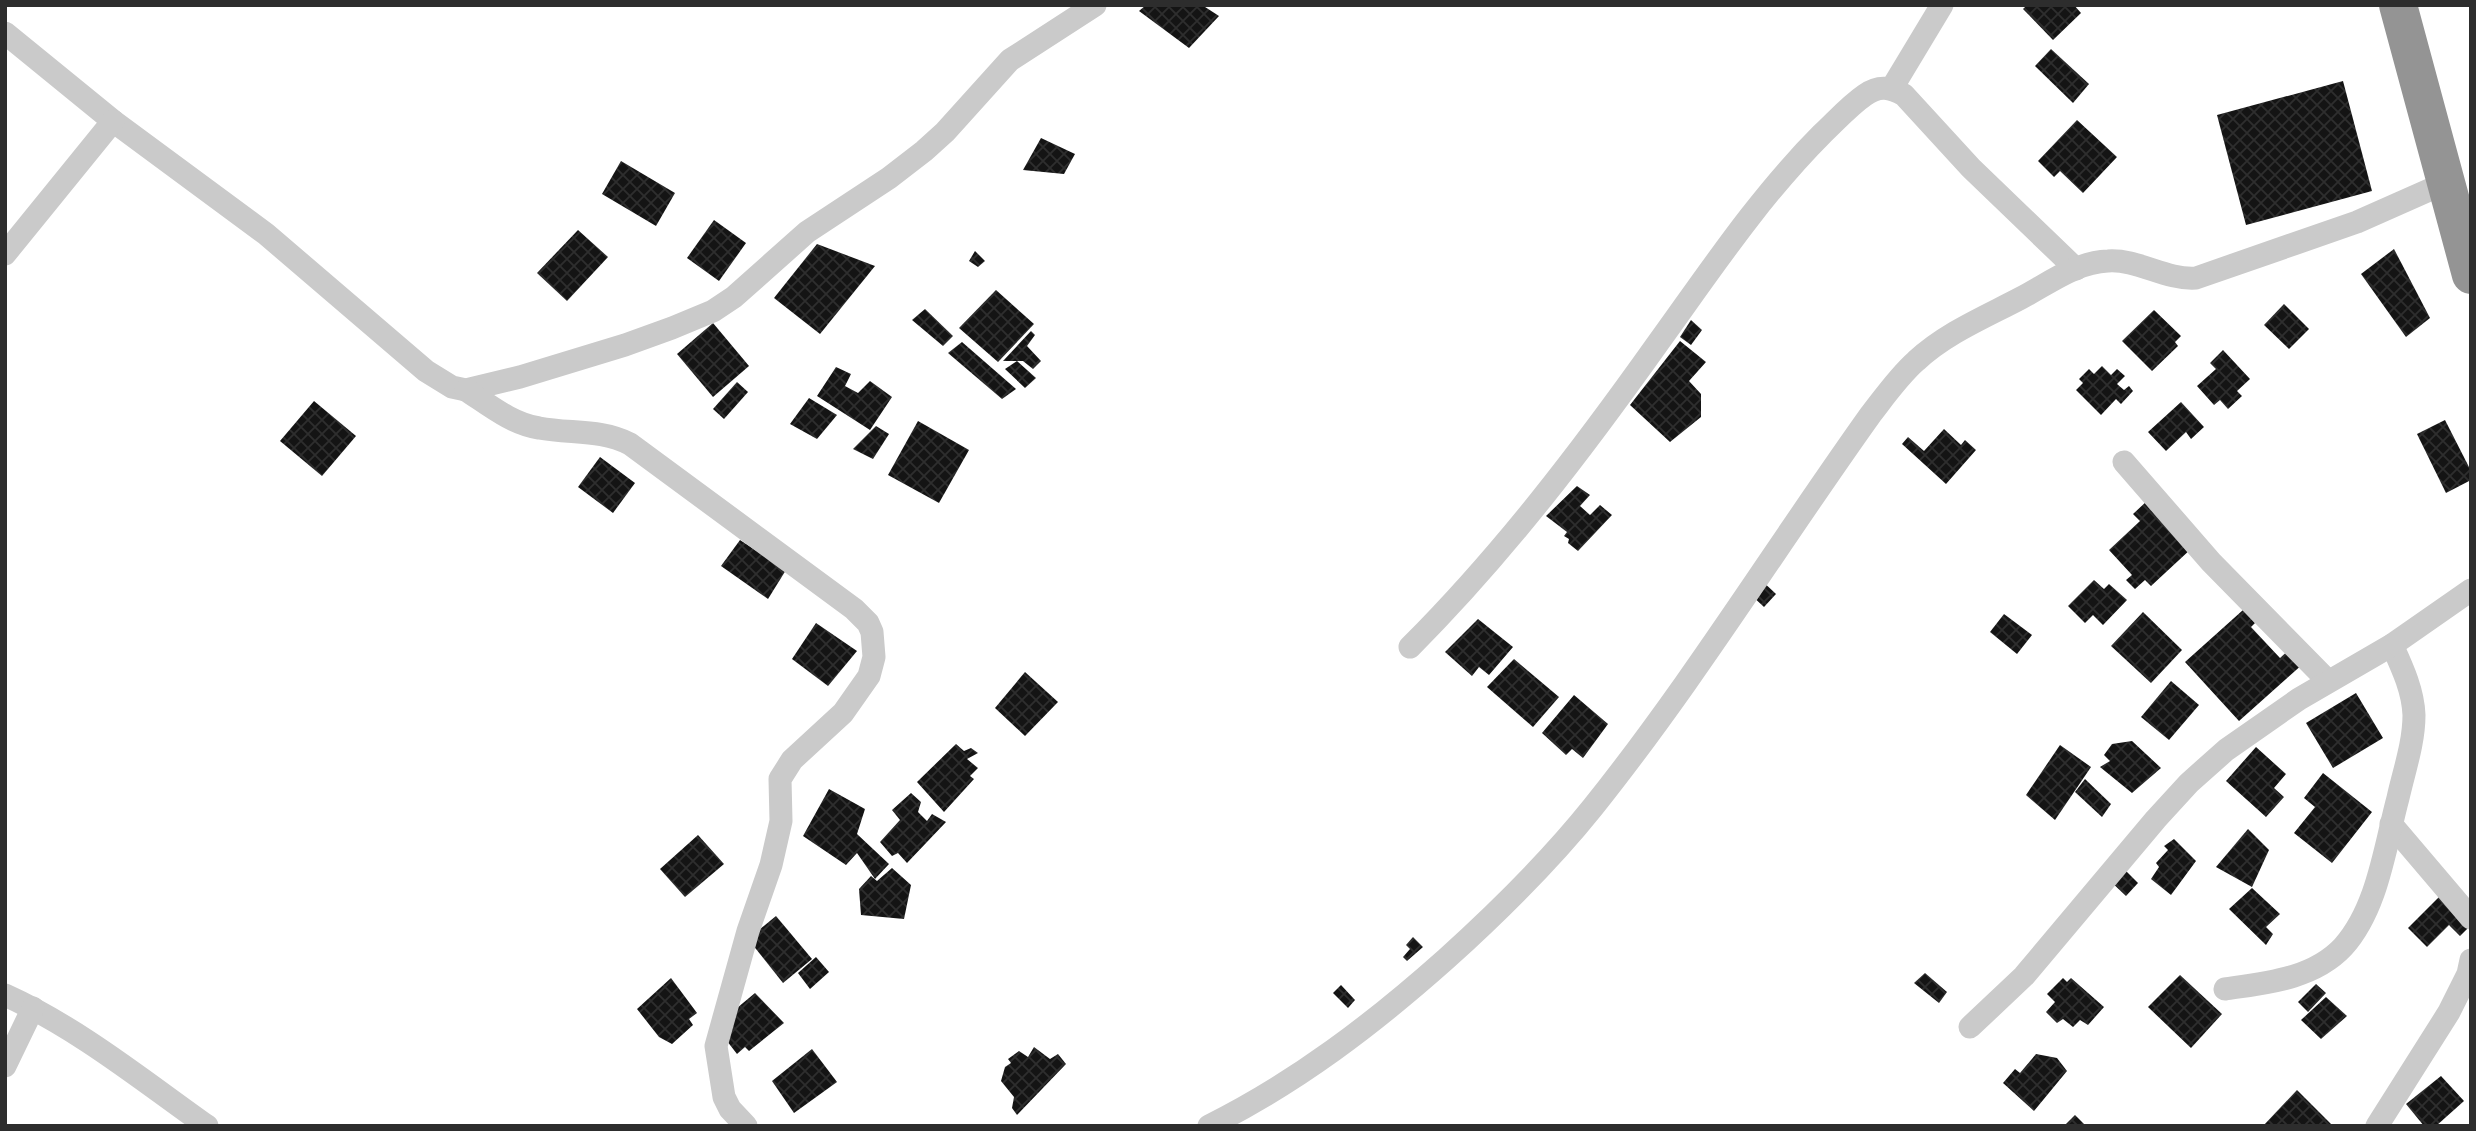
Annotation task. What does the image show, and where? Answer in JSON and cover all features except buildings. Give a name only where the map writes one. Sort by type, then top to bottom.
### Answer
[{"type":"highway","points":[[2398,5],[2471,275]]},
{"type":"street","points":[[466,390],[520,377],[625,345],[694,320],[721,306],[807,232],[889,178],[924,151],[945,132],[1010,60],[1095,5]]},
{"type":"street","points":[[1892,88],[1942,5]]},
{"type":"street","points":[[5,33],[113,121],[266,234],[426,371],[452,387],[466,390],[504,415],[536,428],[605,434],[630,444],[854,609],[867,623],[872,632],[874,657],[869,676],[843,713],[792,760],[780,779],[781,821],[776,843],[716,1046],[724,1097],[730,1109],[746,1126]]},
{"type":"street","points":[[1410,647],[1456,601],[1540,502],[1590,438],[1769,192],[1808,148],[1866,94],[1879,88],[1892,88],[1904,95],[1971,168],[2076,269]]},
{"type":"street","points":[[5,254],[113,121]]},
{"type":"street","points":[[1209,1126],[1278,1088],[1344,1043],[1411,990],[1480,928],[1555,851],[1617,776],[1863,425],[1915,361],[1959,331],[2093,262],[2110,260],[2169,276],[2196,278],[2357,222],[2445,183]]},
{"type":"street","points":[[2124,462],[2211,562],[2328,681]]},
{"type":"street","points":[[1970,1027],[2024,976],[2156,819],[2189,783],[2226,750],[2260,724],[2392,645],[2471,590]]},
{"type":"street","points":[[2225,989],[2266,984],[2298,975],[2323,962],[2343,946],[2362,918],[2373,892],[2412,741],[2414,715],[2405,673],[2392,645]]},
{"type":"street","points":[[2391,824],[2471,918]]},
{"type":"street","points":[[2377,1126],[2449,1012],[2468,974],[2471,960]]},
{"type":"street","points":[[5,995],[33,1007],[119,1063],[207,1126]]},
{"type":"street","points":[[5,1066],[33,1007]]}]
